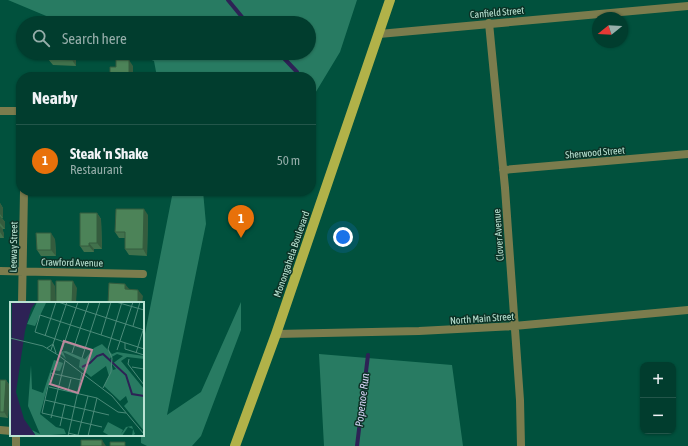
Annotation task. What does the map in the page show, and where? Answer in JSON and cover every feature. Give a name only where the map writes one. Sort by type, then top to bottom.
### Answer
[{"type":"main road","name":"Monongahela Boulevard","points":[[235,446],[276,334],[390,0]]},
{"type":"street","name":"Canfield Street","points":[[379,34],[688,6]]},
{"type":"street","name":"Clover Avenue","points":[[489,23],[503,170],[520,400],[521,446]]},
{"type":"street","points":[[0,111],[16,110]]},
{"type":"street","name":"Sherwood Street","points":[[503,170],[688,154]]},
{"type":"street","name":"Leeway Street","points":[[22,302],[24,196]]},
{"type":"street","name":"Crawford Avenue","points":[[0,271],[143,274]]},
{"type":"street","name":"North Main Street","points":[[276,334],[419,331],[514,326],[688,310]]},
{"type":"green space","points":[[8,0],[357,0],[340,52],[316,92],[316,72],[156,72],[154,61],[152,60],[316,60],[316,16],[46,16]]},
{"type":"green space","points":[[172,196],[203,196],[206,224],[167,415],[201,392],[241,302],[241,330],[201,436],[192,446],[147,446],[141,443],[141,436],[144,436],[144,339]]},
{"type":"green space","points":[[319,354],[452,365],[463,446],[324,446]]},
{"type":"building","points":[[116,60],[129,60],[129,72],[110,72],[110,67],[116,67]]},
{"type":"building","points":[[116,209],[144,209],[143,249],[125,249],[125,232],[115,232]]},
{"type":"building","points":[[80,213],[97,213],[97,243],[89,243],[89,246],[80,246]]},
{"type":"building","points":[[36,233],[51,233],[51,250],[37,250]]},
{"type":"building","points":[[38,280],[51,280],[51,302],[38,302]]},
{"type":"building","points":[[56,281],[73,281],[72,302],[56,302]]},
{"type":"building","points":[[109,283],[125,284],[125,289],[138,290],[138,302],[108,302]]},
{"type":"building","points":[[0,380],[6,380],[4,412],[0,412]]},
{"type":"building","points":[[81,440],[102,440],[102,446],[81,446]]},
{"type":"building","points":[[110,442],[125,442],[125,446],[110,446]]},
{"type":"waterway","name":"Popenoe Run","points":[[228,0],[241,16]]},
{"type":"waterway","name":"Popenoe Run","points":[[286,60],[297,72]]},
{"type":"waterway","name":"Popenoe Run","points":[[357,446],[368,355]]},
{"type":"place","name":"Steak 'n Shake","points":[[241,238]]}]
